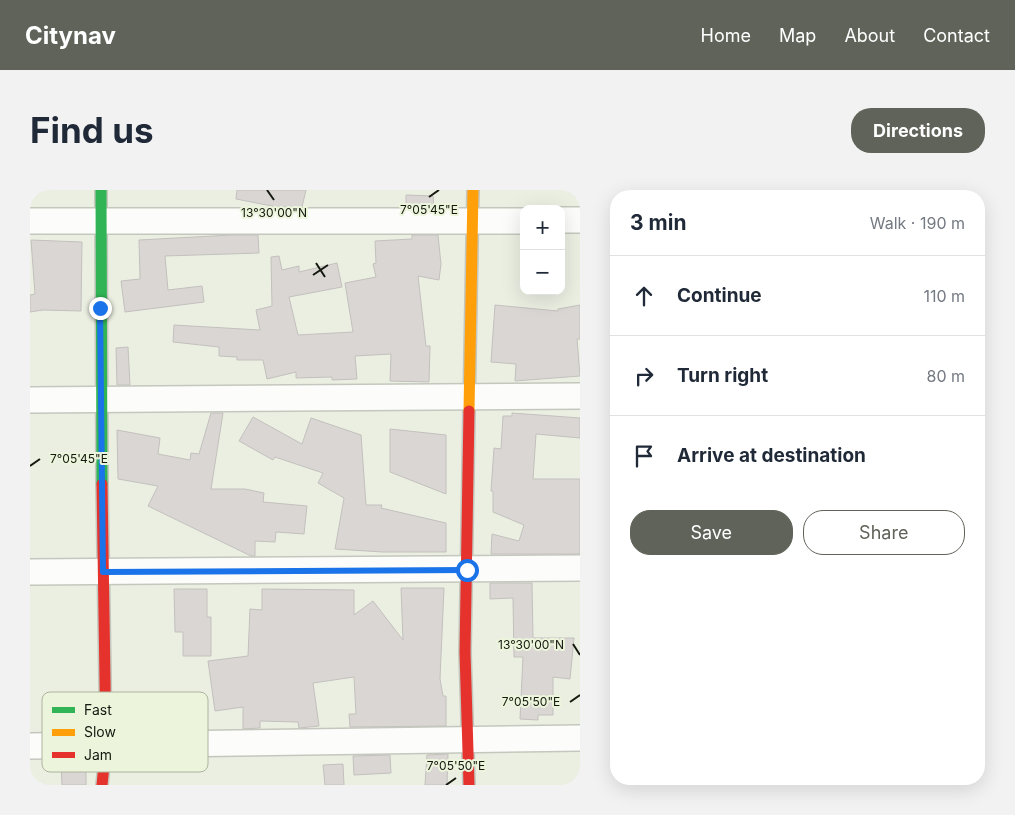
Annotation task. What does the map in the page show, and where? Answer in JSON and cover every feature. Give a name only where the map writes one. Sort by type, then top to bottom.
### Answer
[{"type":"street","points":[[101,190],[105,692]]},
{"type":"street","points":[[469,785],[465,652],[473,190]]},
{"type":"street","points":[[565,220],[580,220]]},
{"type":"street","points":[[30,221],[520,221]]},
{"type":"street","points":[[30,400],[580,396]]},
{"type":"street","points":[[30,572],[580,568]]},
{"type":"street","points":[[208,744],[467,742],[580,738]]},
{"type":"street","points":[[102,785],[103,772]]},
{"type":"building","points":[[237,190],[306,190],[302,207],[277,207],[236,199]]},
{"type":"building","points":[[406,195],[433,196],[434,207],[406,207]]},
{"type":"building","points":[[258,235],[259,253],[165,256],[168,290],[202,286],[204,302],[125,312],[121,281],[140,279],[139,240]]},
{"type":"building","points":[[412,235],[438,235],[441,264],[439,280],[418,276],[426,346],[430,346],[429,382],[390,381],[391,354],[355,356],[357,379],[332,380],[332,377],[296,378],[296,372],[267,379],[263,360],[237,360],[237,357],[219,356],[219,347],[173,342],[174,325],[260,330],[256,310],[272,306],[271,257],[279,256],[282,270],[299,266],[299,272],[337,263],[342,287],[289,297],[298,335],[353,332],[345,283],[376,277],[373,264],[376,263],[375,241],[412,239]]},
{"type":"building","points":[[31,240],[82,242],[81,311],[43,310],[30,312],[30,295],[35,294]]},
{"type":"building","points":[[495,305],[558,311],[558,309],[580,305],[580,339],[577,339],[580,376],[515,381],[516,364],[491,362]]},
{"type":"building","points":[[128,347],[130,385],[117,385],[116,348]]},
{"type":"building","points":[[211,413],[223,413],[211,489],[245,489],[264,493],[263,502],[307,506],[304,534],[276,532],[275,542],[255,541],[255,556],[251,556],[148,506],[158,486],[118,479],[117,430],[160,438],[158,454],[190,460],[191,453],[199,454]]},
{"type":"building","points":[[512,413],[580,418],[580,438],[536,434],[533,479],[580,479],[580,554],[491,554],[492,534],[519,541],[524,525],[493,512],[493,491],[491,491],[494,448],[501,449],[503,416],[512,416]]},
{"type":"building","points":[[253,417],[302,444],[311,418],[361,435],[366,505],[382,505],[381,508],[446,523],[446,552],[383,552],[335,549],[344,498],[318,483],[323,473],[275,457],[273,460],[239,441]]},
{"type":"building","points":[[390,429],[446,435],[446,494],[390,472]]},
{"type":"building","points":[[490,583],[532,583],[533,638],[574,638],[570,679],[553,677],[553,715],[538,715],[538,720],[520,719],[523,657],[514,657],[513,598],[490,599]]},
{"type":"building","points":[[401,588],[444,588],[440,679],[443,696],[446,696],[446,726],[350,727],[349,714],[356,714],[354,677],[313,683],[319,726],[299,728],[298,722],[260,721],[260,728],[243,729],[243,707],[215,711],[208,661],[248,656],[250,609],[262,610],[262,589],[354,590],[354,615],[373,601],[403,640]]},
{"type":"building","points":[[174,589],[207,589],[207,617],[211,617],[211,656],[183,656],[183,632],[175,632]]},
{"type":"building","points":[[448,754],[447,785],[425,785],[427,755]]},
{"type":"building","points":[[390,755],[391,773],[354,775],[353,756]]},
{"type":"building","points":[[343,764],[344,785],[325,785],[323,765]]},
{"type":"building","points":[[61,772],[86,772],[86,785],[62,785]]},
{"type":"traffic: fast","points":[[101,190],[102,484]]},
{"type":"traffic: slow","points":[[469,411],[473,190]]},
{"type":"traffic: jam","points":[[469,411],[465,652],[469,785]]},
{"type":"traffic: jam","points":[[102,484],[105,692]]},
{"type":"traffic: jam","points":[[102,785],[103,772]]},
{"type":"route","points":[[100,308],[103,572],[467,570]]}]
